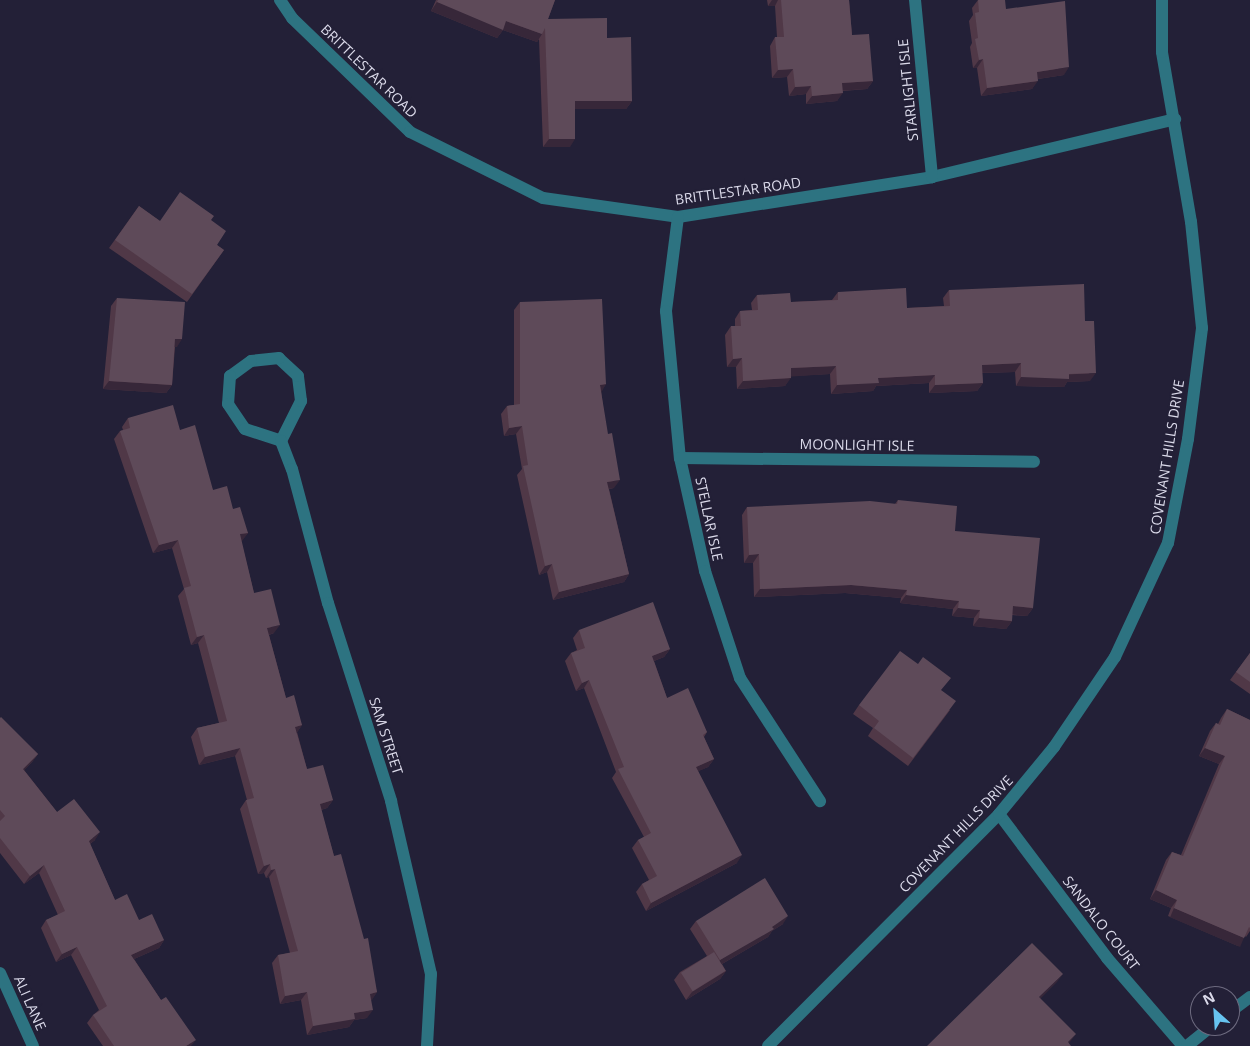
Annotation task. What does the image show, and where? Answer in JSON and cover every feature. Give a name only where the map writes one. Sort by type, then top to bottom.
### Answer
[{"type":"street","name":"BRITTLESTAR ROAD","points":[[280,0],[292,18],[410,132],[543,198],[678,217],[932,177],[1174,119]]},
{"type":"street","name":"STARLIGHT ISLE","points":[[916,0],[932,177]]},
{"type":"street","name":"COVENANT HILLS DRIVE","points":[[768,1046],[999,814],[1054,747],[1115,657],[1168,543],[1188,439],[1202,328],[1191,222],[1162,52],[1162,0]]},
{"type":"street","name":"STELLAR ISLE","points":[[678,217],[666,310],[680,458],[704,571],[740,678],[820,801]]},
{"type":"street","points":[[279,358],[298,376],[301,401],[281,441],[245,429],[228,404],[230,376],[252,361],[279,358]]},
{"type":"street","name":"SAM STREET","points":[[281,441],[292,468],[328,603],[391,801],[431,974],[427,1046]]},
{"type":"street","name":"MOONLIGHT ISLE","points":[[680,458],[1034,462]]},
{"type":"street","name":"SANDALO COURT","points":[[999,814],[1107,958],[1183,1046]]},
{"type":"street","name":"ALI LANE","points":[[0,973],[33,1046]]},
{"type":"street","points":[[1187,1046],[1200,1036]]},
{"type":"building","points":[[438,0],[555,0],[548,19],[607,18],[607,38],[631,37],[632,101],[575,101],[575,139],[549,139],[545,28],[542,34],[506,21],[503,30],[437,2]]},
{"type":"building","points":[[781,0],[849,0],[852,35],[869,34],[873,81],[842,83],[843,93],[812,96],[811,86],[795,87],[793,69],[778,70],[775,37],[784,37]]},
{"type":"building","points":[[978,0],[1005,0],[1006,9],[1065,1],[1069,67],[1037,72],[1038,81],[987,88],[983,59],[979,60],[975,39],[978,38],[975,13],[979,12]]},
{"type":"building","points":[[180,192],[214,216],[211,220],[226,231],[217,245],[224,250],[192,294],[115,240],[139,206],[160,221]]},
{"type":"building","points":[[1084,284],[1085,321],[1094,321],[1096,373],[1069,374],[1069,379],[1021,377],[1021,363],[982,365],[983,383],[935,385],[935,375],[878,378],[879,383],[837,385],[836,366],[791,368],[791,378],[743,381],[742,358],[733,359],[731,326],[741,326],[740,311],[758,310],[757,295],[790,293],[791,302],[838,300],[838,292],[906,288],[907,308],[950,306],[949,290]]},
{"type":"building","points":[[117,298],[185,302],[182,339],[175,339],[172,385],[109,381]]},
{"type":"building","points":[[602,299],[606,384],[600,385],[608,434],[612,433],[620,480],[607,482],[629,574],[559,592],[552,564],[545,566],[523,466],[528,465],[522,426],[509,428],[507,406],[520,404],[520,302]]},
{"type":"building","points":[[173,405],[180,430],[195,425],[213,490],[227,486],[233,509],[240,507],[248,533],[240,534],[254,593],[271,589],[280,625],[267,628],[286,698],[294,695],[302,725],[295,727],[307,769],[323,765],[333,800],[320,804],[334,856],[341,854],[364,939],[368,938],[377,992],[370,994],[373,1010],[354,1013],[355,1019],[313,1026],[307,992],[285,996],[278,955],[298,951],[275,869],[271,870],[270,864],[264,866],[246,800],[254,798],[240,748],[205,757],[197,728],[227,721],[204,635],[197,637],[184,588],[191,586],[178,540],[159,545],[120,431],[130,428],[128,418]]},
{"type":"building","points":[[898,500],[957,506],[955,531],[1040,538],[1033,608],[1013,606],[1012,621],[979,618],[980,610],[958,608],[959,601],[906,595],[907,590],[851,585],[760,589],[759,554],[749,555],[747,507],[870,501],[897,504]]},
{"type":"building","points":[[653,602],[670,649],[652,656],[667,698],[688,688],[707,732],[703,735],[714,759],[696,767],[742,855],[651,903],[642,884],[657,876],[638,840],[651,833],[618,769],[624,767],[589,680],[582,683],[571,653],[585,648],[579,630]]},
{"type":"building","points":[[900,651],[918,664],[923,657],[951,678],[941,690],[956,701],[913,758],[874,728],[879,721],[859,705]]},
{"type":"building","points":[[1250,653],[1250,682],[1236,672]]},
{"type":"building","points":[[1227,709],[1250,720],[1250,928],[1244,938],[1174,908],[1177,900],[1156,890],[1172,852],[1183,856],[1225,756],[1205,748],[1216,723],[1220,725]]},
{"type":"building","points":[[1,717],[38,754],[23,769],[57,812],[74,799],[100,832],[89,841],[115,900],[127,894],[139,920],[152,914],[164,940],[131,955],[161,1000],[166,997],[196,1040],[186,1046],[114,1046],[93,1015],[107,1006],[77,947],[62,954],[46,920],[65,911],[44,865],[30,876],[0,838],[0,821],[5,816],[0,810]]},
{"type":"building","points":[[765,878],[788,916],[772,927],[774,929],[720,960],[696,921]]},
{"type":"building","points":[[1032,943],[1063,974],[1039,997],[1076,1034],[1068,1042],[1071,1046],[927,1046]]},
{"type":"building","points":[[714,952],[726,971],[693,991],[681,973]]}]
